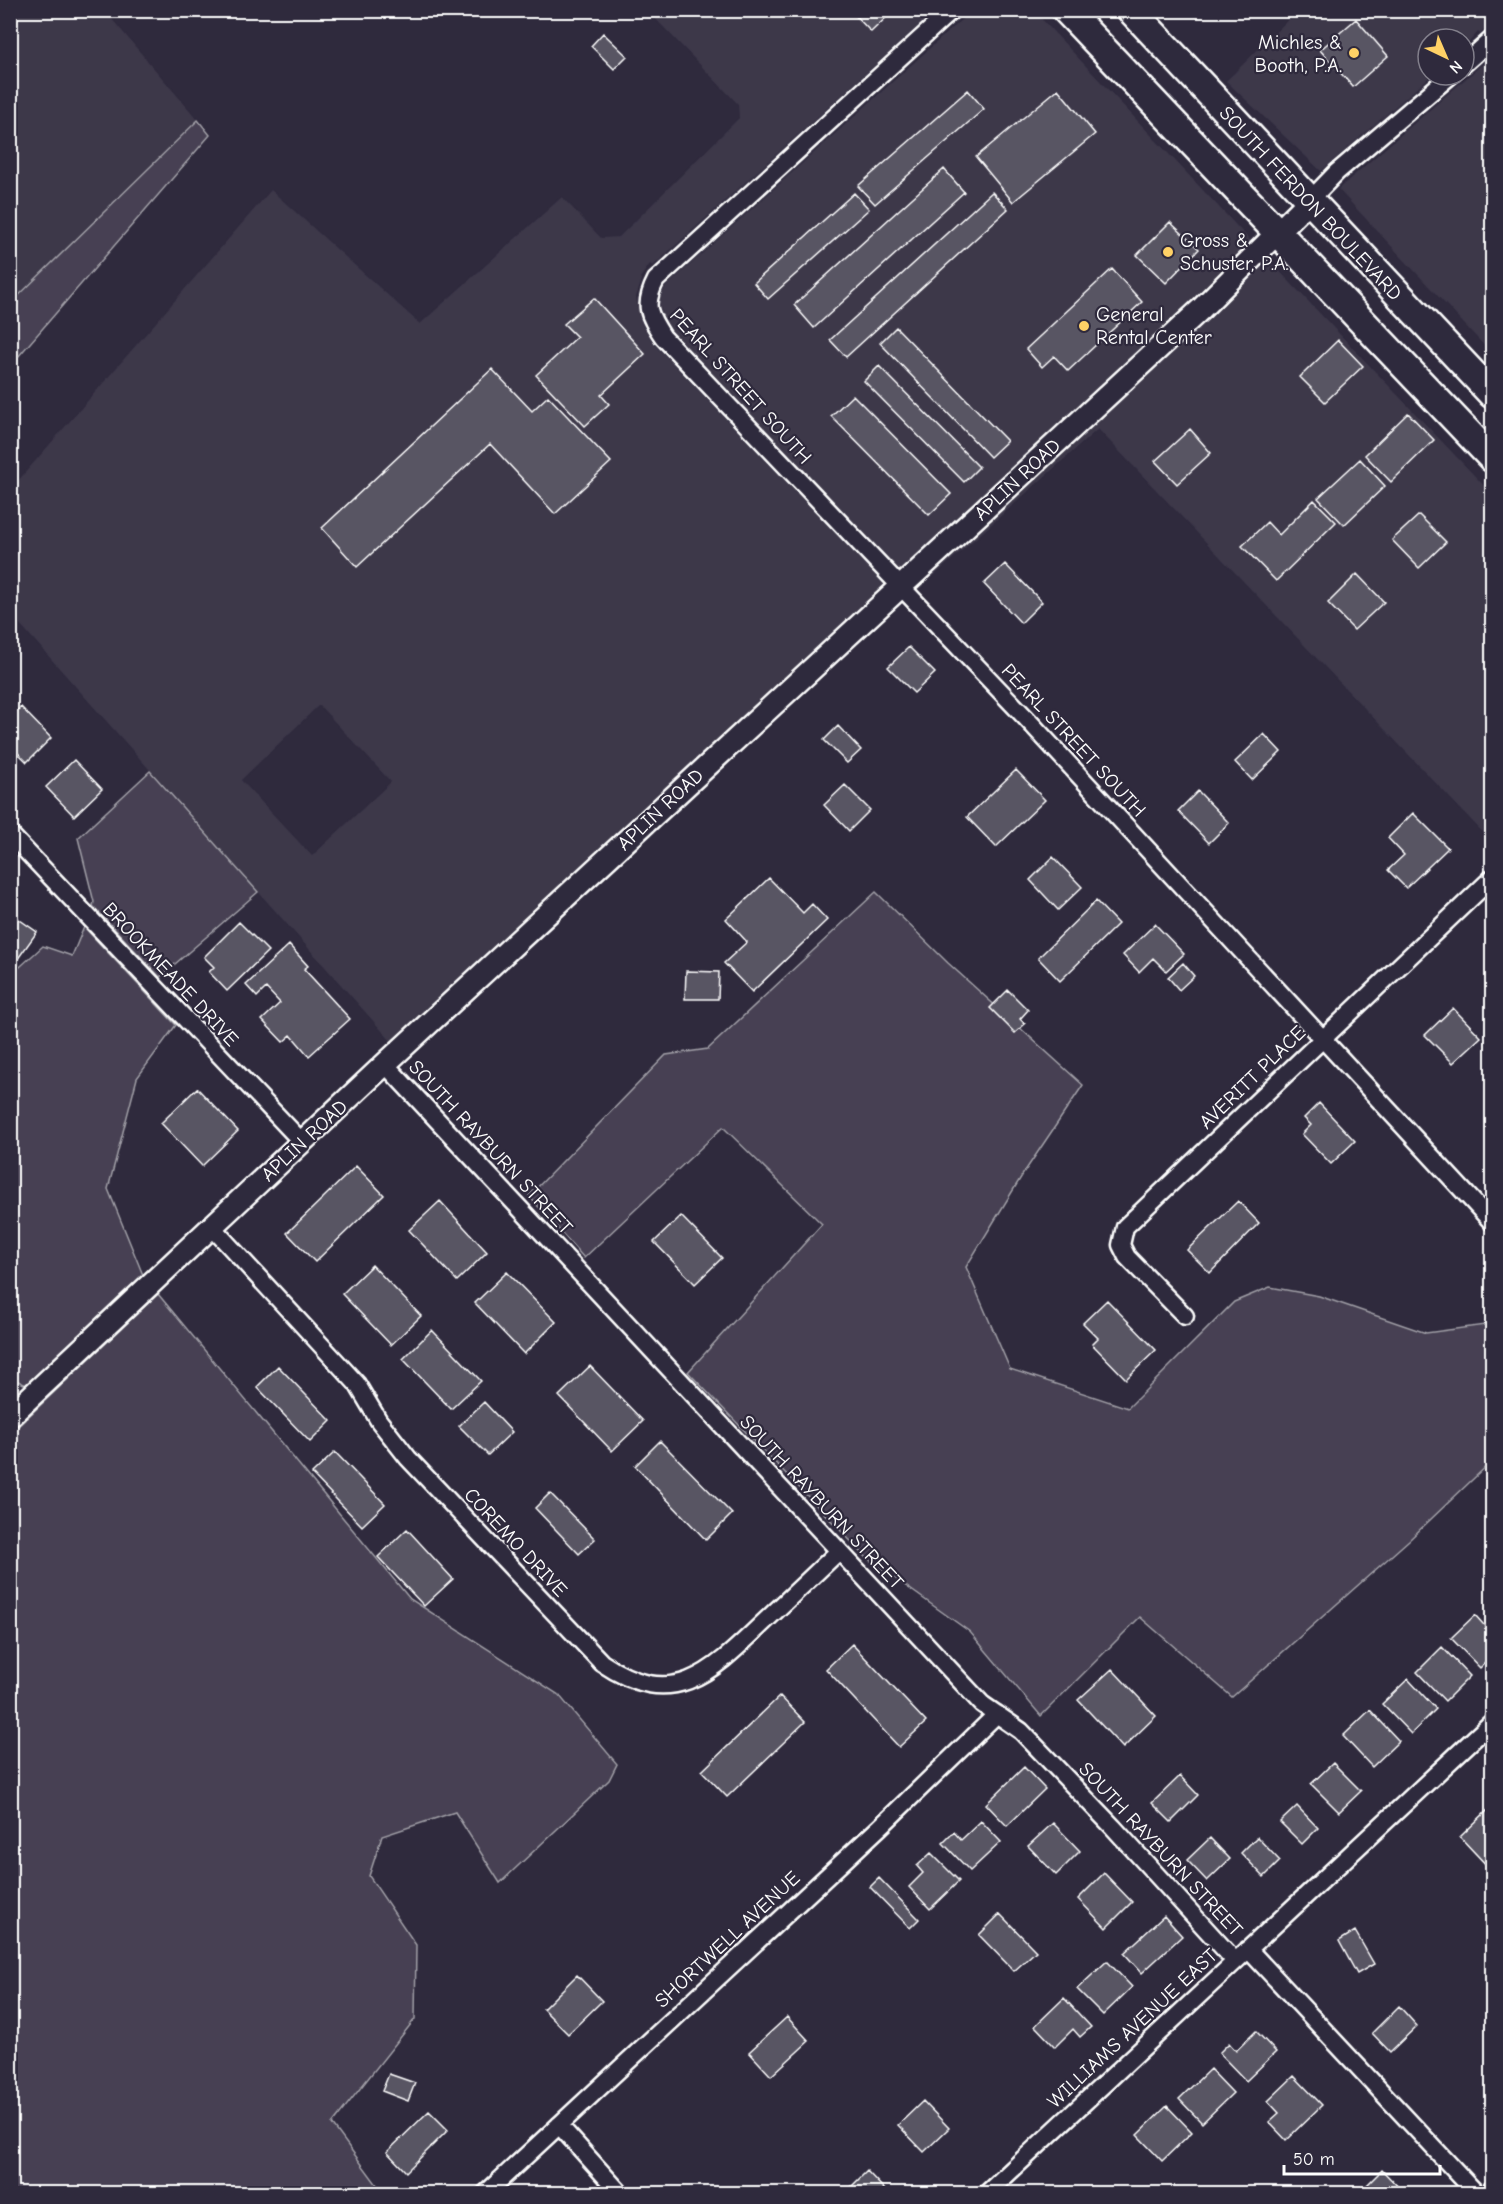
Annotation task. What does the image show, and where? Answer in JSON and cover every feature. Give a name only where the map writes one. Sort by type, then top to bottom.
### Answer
[{"type":"main road","points":[[1065,10],[1492,458]]},
{"type":"main road","name":"SOUTH FERDON BOULEVARD","points":[[1131,10],[1492,394]]},
{"type":"street","name":"PEARL STREET SOUTH","points":[[952,10],[656,280],[647,297],[652,319],[663,337],[901,587],[1492,1222]]},
{"type":"street","points":[[1476,56],[1489,47]]},
{"type":"street","points":[[1309,201],[1337,172],[1437,87]]},
{"type":"street","name":"APLIN ROAD","points":[[10,1416],[385,1064],[1201,309],[1309,201]]},
{"type":"street","name":"BROOKMEADE DRIVE","points":[[10,834],[302,1143]]},
{"type":"street","name":"AVERITT PLACE","points":[[1185,1316],[1127,1257],[1121,1245],[1125,1227],[1492,878]]},
{"type":"street","name":"SOUTH RAYBURN STREET","points":[[385,1064],[982,1704],[1029,1739],[1235,1961]]},
{"type":"street","name":"COREMO DRIVE","points":[[212,1227],[357,1384],[379,1421],[408,1458],[602,1663],[619,1675],[634,1681],[669,1685],[710,1671],[839,1551]]},
{"type":"street","name":"SHORTWELL AVENUE","points":[[485,2193],[880,1827],[997,1714]]},
{"type":"street","name":"WILLIAMS AVENUE EAST","points":[[986,2193],[1492,1722]]},
{"type":"street","name":"SOUTH RAYBURN STREET","points":[[1248,1948],[1477,2193]]},
{"type":"street","points":[[559,2125],[621,2193]]},
{"type":"street","points":[[1488,2193],[1492,2189]]},
{"type":"shaded area","points":[[11,11],[105,11],[198,120],[11,303]]},
{"type":"shaded area","points":[[648,11],[935,11],[653,266],[650,264],[640,278],[642,280],[636,297],[642,324],[655,345],[885,585],[391,1041],[11,614],[10,490],[271,190],[420,324],[562,197],[601,238],[619,237],[739,118],[738,104]],"holes":[[[319,705],[391,782],[312,856],[241,780]]]},
{"type":"shaded area","points":[[971,11],[1034,11],[1251,241],[1193,301],[900,571],[671,331],[662,316],[659,300],[665,287]]},
{"type":"shaded area","points":[[1297,11],[1492,11],[1492,23],[1480,34],[1478,32],[1476,34],[1476,27],[1416,27],[1416,87],[1418,87],[1321,171],[1226,81]]},
{"type":"shaded area","points":[[1485,62],[1492,68],[1492,354],[1338,189],[1456,87],[1476,87],[1476,70]]},
{"type":"shaded area","points":[[198,120],[210,135],[11,365],[11,303]]},
{"type":"shaded area","points":[[1268,259],[1492,494],[1492,842],[1098,429],[917,589],[1209,318]]},
{"type":"shaded area","points":[[150,771],[258,892],[160,977],[93,906],[94,902],[78,838]]},
{"type":"shaded area","points":[[876,892],[948,963],[1083,1085],[1023,1174],[966,1267],[1010,1369],[1128,1408],[1234,1302],[1270,1287],[1319,1296],[1426,1333],[1492,1324],[1492,1461],[1409,1540],[1232,1697],[1140,1617],[1041,1716],[970,1632],[868,1559],[688,1372],[822,1224],[723,1127],[584,1258],[529,1196],[666,1055],[708,1049]]},
{"type":"shaded area","points":[[84,927],[176,1025],[137,1078],[108,1189],[143,1275],[26,1385],[10,1377],[11,975],[43,946],[72,956]]},
{"type":"shaded area","points":[[158,1294],[410,1599],[559,1695],[617,1764],[609,1780],[500,1883],[455,1812],[382,1836],[369,1876],[416,1945],[415,2019],[332,2124],[383,2193],[11,2193],[11,1433]]},
{"type":"building","points":[[850,10],[894,10],[871,32]]},
{"type":"building","name":"Michles & Booth, P.A.","points":[[1356,19],[1388,56],[1353,87],[1320,50]]},
{"type":"building","points":[[603,33],[627,56],[614,69],[591,46]]},
{"type":"building","points":[[1058,89],[1095,134],[1013,202],[976,157]]},
{"type":"building","points":[[968,90],[984,109],[875,204],[858,186]]},
{"type":"building","points":[[944,169],[964,192],[814,328],[794,305]]},
{"type":"building","points":[[992,192],[1008,209],[846,357],[830,340]]},
{"type":"building","points":[[854,193],[869,209],[768,299],[754,283]]},
{"type":"building","name":"Gross & Schuster, P.A.","points":[[1170,222],[1199,249],[1166,283],[1137,255]]},
{"type":"building","name":"General Rental Center","points":[[1112,269],[1142,302],[1068,371],[1054,356],[1042,367],[1026,349]]},
{"type":"building","points":[[594,298],[645,354],[601,395],[609,404],[585,426],[536,375],[577,337],[564,324]]},
{"type":"building","points":[[896,327],[1007,441],[990,457],[880,343]]},
{"type":"building","points":[[1338,340],[1363,366],[1325,402],[1300,377]]},
{"type":"building","points":[[879,366],[979,467],[964,482],[864,381]]},
{"type":"building","points":[[492,369],[532,411],[548,396],[611,462],[555,514],[490,444],[357,567],[322,528]]},
{"type":"building","points":[[853,395],[951,494],[929,515],[831,416]]},
{"type":"building","points":[[1408,413],[1434,440],[1391,482],[1365,455]]},
{"type":"building","points":[[1190,429],[1211,453],[1177,484],[1155,461]]},
{"type":"building","points":[[1360,459],[1385,486],[1344,525],[1318,498]]},
{"type":"building","points":[[1314,500],[1336,522],[1276,581],[1242,546],[1267,522],[1279,535]]},
{"type":"building","points":[[1419,515],[1446,542],[1419,568],[1392,540]]},
{"type":"building","points":[[1005,564],[1042,602],[1021,623],[984,584]]},
{"type":"building","points":[[1357,574],[1384,602],[1354,630],[1328,603]]},
{"type":"building","points":[[909,647],[935,673],[914,693],[888,667]]},
{"type":"building","points":[[21,707],[51,738],[27,762],[10,745],[10,717]]},
{"type":"building","points":[[838,726],[861,750],[847,763],[824,740]]},
{"type":"building","points":[[1264,734],[1281,752],[1252,780],[1235,762]]},
{"type":"building","points":[[74,760],[102,789],[74,816],[46,787]]},
{"type":"building","points":[[1016,770],[1045,800],[996,847],[967,817]]},
{"type":"building","points":[[845,785],[870,810],[849,831],[824,805]]},
{"type":"building","points":[[1198,791],[1229,823],[1209,843],[1178,811]]},
{"type":"building","points":[[1413,813],[1448,848],[1406,888],[1388,870],[1404,855],[1388,838]]},
{"type":"building","points":[[1053,857],[1082,887],[1058,910],[1030,880]]},
{"type":"building","points":[[769,878],[803,913],[812,904],[827,920],[752,992],[724,963],[747,942],[726,919]]},
{"type":"building","points":[[1096,901],[1118,924],[1060,981],[1038,958]]},
{"type":"building","points":[[10,913],[37,932],[17,960],[10,955]]},
{"type":"building","points":[[239,922],[268,951],[227,991],[209,972],[214,967],[204,957]]},
{"type":"building","points":[[1155,924],[1184,954],[1166,971],[1153,958],[1139,972],[1123,955]]},
{"type":"building","points":[[289,945],[308,966],[304,969],[350,1019],[309,1056],[291,1035],[283,1042],[262,1020],[280,1003],[266,988],[257,997],[246,985]]},
{"type":"building","points":[[1183,963],[1194,976],[1179,990],[1168,977]]},
{"type":"building","points":[[686,971],[719,972],[718,999],[685,999]]},
{"type":"building","points":[[1008,990],[1028,1010],[1020,1019],[1025,1024],[1015,1033],[990,1008]]},
{"type":"building","points":[[1453,1008],[1481,1037],[1453,1063],[1425,1035]]},
{"type":"building","points":[[197,1088],[238,1131],[202,1166],[161,1123]]},
{"type":"building","points":[[1319,1103],[1355,1141],[1331,1164],[1302,1134],[1311,1125],[1304,1118]]},
{"type":"building","points":[[356,1166],[384,1195],[315,1262],[287,1233]]},
{"type":"building","points":[[440,1201],[487,1252],[457,1281],[409,1230]]},
{"type":"building","points":[[1238,1201],[1259,1223],[1210,1273],[1187,1250]]},
{"type":"building","points":[[681,1216],[722,1258],[695,1284],[654,1242]]},
{"type":"building","points":[[372,1265],[421,1316],[391,1345],[342,1294]]},
{"type":"building","points":[[507,1272],[556,1322],[524,1354],[475,1303]]},
{"type":"building","points":[[1107,1300],[1156,1350],[1126,1379],[1092,1344],[1098,1338],[1083,1323]]},
{"type":"building","points":[[432,1330],[481,1381],[451,1409],[403,1359]]},
{"type":"building","points":[[278,1366],[331,1421],[310,1442],[257,1387]]},
{"type":"building","points":[[590,1366],[643,1421],[612,1451],[559,1396]]},
{"type":"building","points":[[484,1402],[512,1432],[488,1455],[459,1426]]},
{"type":"building","points":[[660,1441],[732,1514],[706,1540],[635,1466]]},
{"type":"building","points":[[335,1452],[385,1504],[362,1526],[312,1474]]},
{"type":"building","points":[[550,1493],[595,1539],[579,1554],[535,1508]]},
{"type":"building","points":[[407,1529],[453,1579],[424,1606],[378,1557]]},
{"type":"building","points":[[1475,1615],[1492,1634],[1492,1656],[1480,1668],[1451,1638]]},
{"type":"building","points":[[852,1644],[926,1722],[899,1747],[826,1669]]},
{"type":"building","points":[[1442,1647],[1470,1676],[1445,1701],[1417,1672]]},
{"type":"building","points":[[1112,1669],[1156,1716],[1123,1748],[1078,1700]]},
{"type":"building","points":[[1408,1679],[1436,1709],[1411,1734],[1382,1704]]},
{"type":"building","points":[[780,1696],[805,1722],[727,1797],[702,1771]]},
{"type":"building","points":[[1370,1710],[1399,1741],[1372,1767],[1343,1736]]},
{"type":"building","points":[[1333,1763],[1361,1791],[1339,1812],[1311,1784]]},
{"type":"building","points":[[1024,1767],[1045,1789],[1007,1826],[986,1804]]},
{"type":"building","points":[[1180,1776],[1198,1795],[1171,1822],[1152,1803]]},
{"type":"building","points":[[1297,1806],[1318,1828],[1302,1844],[1280,1822]]},
{"type":"building","points":[[1489,1809],[1492,1813],[1492,1871],[1460,1837]]},
{"type":"building","points":[[981,1821],[1001,1842],[970,1871],[943,1843],[954,1832],[961,1840]]},
{"type":"building","points":[[1053,1823],[1080,1851],[1056,1875],[1028,1846]]},
{"type":"building","points":[[1257,1837],[1280,1861],[1264,1877],[1241,1853]]},
{"type":"building","points":[[1210,1838],[1230,1859],[1207,1881],[1187,1860]]},
{"type":"building","points":[[931,1853],[959,1881],[930,1909],[909,1887],[923,1873],[917,1866]]},
{"type":"building","points":[[1104,1873],[1132,1902],[1106,1928],[1078,1899]]},
{"type":"building","points":[[879,1878],[919,1919],[910,1928],[870,1887]]},
{"type":"building","points":[[1000,1914],[1036,1951],[1014,1971],[979,1935]]},
{"type":"building","points":[[1164,1916],[1182,1936],[1142,1973],[1124,1953]]},
{"type":"building","points":[[1355,1931],[1374,1964],[1357,1974],[1339,1941]]},
{"type":"building","points":[[1107,1961],[1132,1987],[1103,2015],[1077,1989]]},
{"type":"building","points":[[577,1975],[602,2001],[568,2034],[543,2009]]},
{"type":"building","points":[[1064,1998],[1091,2027],[1080,2037],[1073,2029],[1055,2047],[1035,2026]]},
{"type":"building","points":[[1399,2006],[1417,2026],[1390,2052],[1372,2033]]},
{"type":"building","points":[[787,2017],[809,2041],[771,2076],[749,2052]]},
{"type":"building","points":[[1256,2031],[1276,2052],[1246,2081],[1219,2053],[1229,2043],[1236,2051]]},
{"type":"building","points":[[1210,2069],[1233,2093],[1202,2123],[1179,2099]]},
{"type":"building","points":[[389,2074],[415,2083],[408,2101],[382,2091]]},
{"type":"building","points":[[1294,2076],[1322,2105],[1286,2140],[1269,2122],[1279,2113],[1268,2101]]},
{"type":"building","points":[[923,2101],[949,2128],[924,2152],[898,2125]]},
{"type":"building","points":[[1167,2106],[1192,2132],[1162,2161],[1137,2135]]},
{"type":"building","points":[[429,2111],[448,2130],[406,2172],[387,2152]]},
{"type":"building","points":[[1382,2170],[1405,2194],[1358,2194]]},
{"type":"building","points":[[867,2171],[885,2190],[882,2194],[844,2194]]},
{"type":"place","name":"Michles & Booth, P.A.","points":[[1354,53]]},
{"type":"place","name":"Gross & Schuster, P.A.","points":[[1168,252]]},
{"type":"place","name":"General Rental Center","points":[[1084,326]]}]
